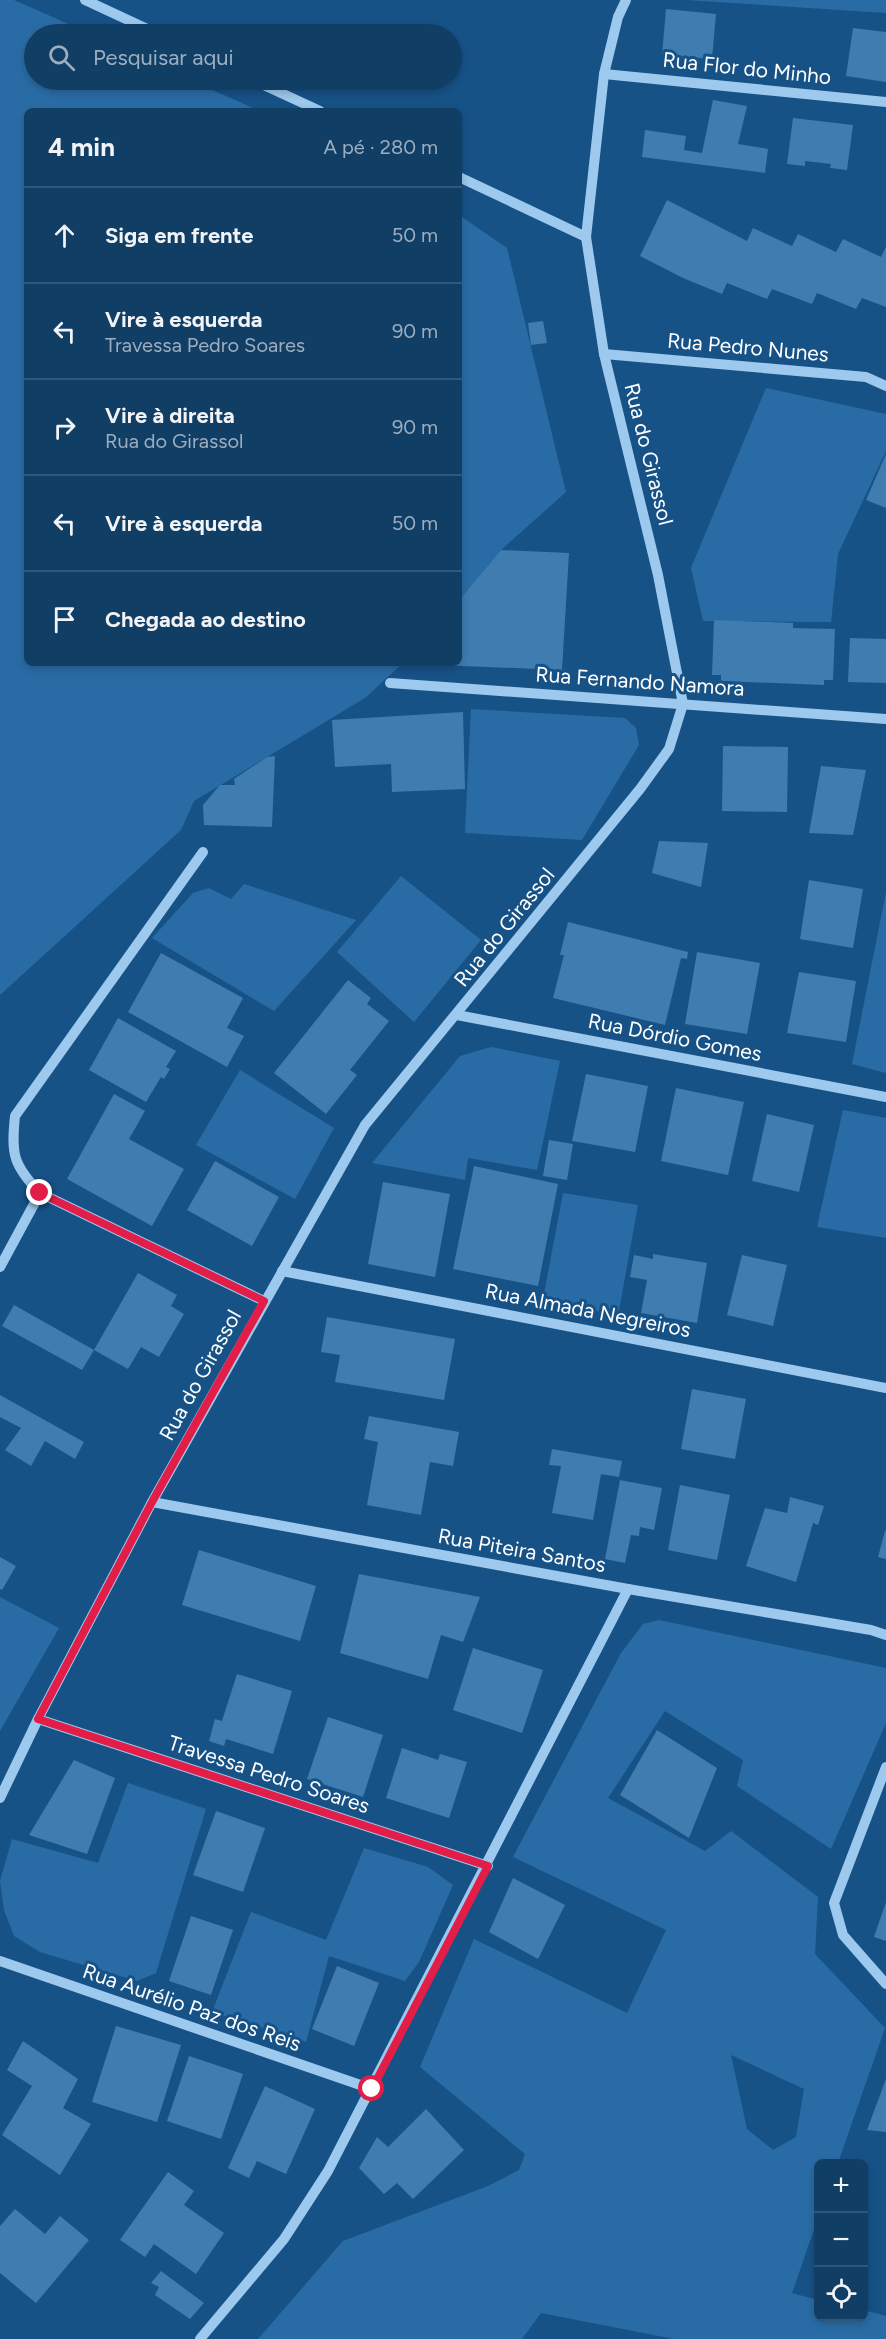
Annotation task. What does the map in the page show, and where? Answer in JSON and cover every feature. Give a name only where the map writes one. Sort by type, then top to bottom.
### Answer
[{"type":"street","points":[[85,0],[137,24]]},
{"type":"street","name":"Rua do Girassol","points":[[0,1798],[38,1719],[152,1502],[365,1125],[640,789],[669,749],[683,704],[658,574],[604,354],[586,237],[604,74],[618,17],[626,0]]},
{"type":"street","name":"Rua Flor do Minho","points":[[604,74],[886,102]]},
{"type":"street","points":[[275,90],[314,108]]},
{"type":"street","points":[[462,178],[586,237]]},
{"type":"street","name":"Rua Pedro Nunes","points":[[604,354],[866,377],[886,386]]},
{"type":"street","name":"Rua Fernando Namora","points":[[390,683],[886,719]]},
{"type":"street","points":[[203,852],[15,1116],[12,1145],[20,1173],[40,1193],[264,1301]]},
{"type":"street","name":"Rua Dórdio Gomes","points":[[457,1015],[886,1097]]},
{"type":"street","points":[[0,1267],[40,1193]]},
{"type":"street","name":"Rua Almada Negreiros","points":[[282,1271],[886,1388]]},
{"type":"street","name":"Rua Piteira Santos","points":[[152,1502],[628,1589],[871,1630],[886,1635]]},
{"type":"street","points":[[200,2339],[284,2239],[328,2171],[488,1866],[628,1589]]},
{"type":"street","name":"Travessa Pedro Soares","points":[[38,1719],[488,1866]]},
{"type":"street","points":[[886,1767],[834,1903],[843,1935],[886,1984]]},
{"type":"street","name":"Rua Aurélio Paz dos Reis","points":[[0,1961],[372,2089]]},
{"type":"shaded area","points":[[0,0],[14,0],[68,24],[24,24],[24,90],[213,90],[253,108],[24,108],[24,666],[400,666],[365,698],[194,801],[181,830],[0,995]]},
{"type":"shaded area","points":[[687,0],[886,0],[886,13]]},
{"type":"shaded area","points":[[462,217],[507,248],[566,492],[501,550],[462,596]]},
{"type":"shaded area","points":[[766,388],[886,414],[886,451],[838,554],[831,622],[703,621],[691,568]]},
{"type":"shaded area","points":[[471,709],[625,718],[636,728],[639,745],[582,840],[465,833]]},
{"type":"shaded area","points":[[401,876],[481,940],[414,1022],[337,952]]},
{"type":"shaded area","points":[[244,884],[356,920],[274,1011],[152,938],[193,893],[209,888],[231,899]]},
{"type":"shaded area","points":[[886,892],[886,1073],[852,1064]]},
{"type":"shaded area","points":[[491,1047],[560,1061],[537,1170],[468,1158],[465,1180],[372,1163],[460,1056]]},
{"type":"shaded area","points":[[240,1070],[334,1128],[295,1199],[196,1145]]},
{"type":"shaded area","points":[[843,1110],[886,1118],[886,1238],[817,1227]]},
{"type":"shaded area","points":[[563,1193],[638,1205],[618,1316],[543,1299]]},
{"type":"shaded area","points":[[0,1597],[59,1628],[0,1731]]},
{"type":"shaded area","points":[[659,1620],[886,1668],[886,1723],[831,1849],[737,1786],[743,1760],[665,1711],[608,1798],[705,1851],[731,1831],[818,1897],[815,1954],[885,2028],[839,2159],[814,2159],[814,2230],[792,2293],[814,2299],[814,2321],[868,2321],[868,2311],[886,2316],[886,2339],[674,2339],[541,2313],[522,2339],[258,2339],[343,2241],[488,2186],[519,2170],[525,2154],[420,2067],[474,1939],[627,2013],[666,1930],[513,1857],[621,1653],[643,1624]],"holes":[[[731,2055],[804,2089],[796,2137],[773,2150],[747,2129]]]},
{"type":"shaded area","points":[[128,1783],[206,1809],[156,1973],[137,1981],[40,1952],[14,1936],[4,1910],[0,1881],[12,1839],[98,1863]]},
{"type":"shaded area","points":[[364,1848],[428,1867],[453,1885],[419,1962],[405,1981],[329,1956],[306,2042],[212,2012],[251,1912],[326,1940]]},
{"type":"building","points":[[666,9],[716,14],[712,59],[662,55]]},
{"type":"building","points":[[853,28],[886,32],[886,82],[846,76]]},
{"type":"building","points":[[713,100],[747,106],[738,144],[768,149],[765,173],[642,157],[645,130],[686,136],[684,150],[702,153]]},
{"type":"building","points":[[793,118],[853,125],[847,170],[830,168],[831,164],[805,161],[805,166],[787,164]]},
{"type":"building","points":[[667,200],[747,241],[753,228],[792,246],[798,234],[836,252],[843,239],[881,257],[886,247],[886,307],[862,298],[856,309],[817,293],[812,304],[772,289],[767,299],[727,283],[722,294],[683,278],[640,256]]},
{"type":"building","points":[[543,321],[547,343],[531,345],[528,323]]},
{"type":"building","points":[[886,454],[886,508],[866,500]]},
{"type":"building","points":[[501,550],[569,553],[562,670],[462,666],[462,596]]},
{"type":"building","points":[[714,620],[793,623],[793,628],[835,629],[833,680],[824,680],[824,685],[721,681],[721,675],[712,675]]},
{"type":"building","points":[[850,638],[886,639],[886,683],[848,682]]},
{"type":"building","points":[[463,712],[465,789],[392,792],[391,764],[335,767],[332,720]]},
{"type":"building","points":[[723,746],[788,747],[787,812],[722,811]]},
{"type":"building","points":[[275,756],[272,827],[204,825],[203,805],[220,785],[235,785],[234,779],[267,757]]},
{"type":"building","points":[[821,766],[866,770],[853,835],[809,833]]},
{"type":"building","points":[[659,841],[708,843],[701,887],[652,873]]},
{"type":"building","points":[[809,880],[863,889],[853,948],[800,939]]},
{"type":"building","points":[[568,922],[688,952],[687,959],[681,958],[665,1025],[553,998],[564,955],[560,955]]},
{"type":"building","points":[[697,952],[760,963],[747,1034],[685,1024]]},
{"type":"building","points":[[161,953],[243,998],[227,1028],[244,1036],[227,1067],[128,1012]]},
{"type":"building","points":[[799,972],[856,981],[846,1042],[787,1033]]},
{"type":"building","points":[[348,980],[371,998],[367,1004],[389,1021],[350,1070],[357,1075],[326,1114],[274,1073]]},
{"type":"building","points":[[118,1018],[176,1051],[166,1067],[170,1069],[164,1079],[161,1077],[146,1102],[89,1070]]},
{"type":"building","points":[[586,1074],[648,1086],[635,1152],[572,1141]]},
{"type":"building","points":[[676,1088],[744,1102],[728,1175],[661,1161]]},
{"type":"building","points":[[114,1094],[145,1111],[129,1139],[184,1169],[152,1226],[67,1179]]},
{"type":"building","points":[[767,1114],[814,1125],[799,1192],[752,1181]]},
{"type":"building","points":[[549,1140],[573,1144],[567,1180],[543,1176]]},
{"type":"building","points":[[215,1161],[279,1197],[252,1246],[187,1210]]},
{"type":"building","points":[[474,1166],[558,1184],[538,1286],[453,1269]]},
{"type":"building","points":[[383,1182],[450,1194],[435,1277],[368,1264]]},
{"type":"building","points":[[653,1254],[707,1263],[697,1323],[641,1313],[647,1280],[630,1277],[634,1255],[653,1259]]},
{"type":"building","points":[[742,1255],[787,1265],[773,1326],[727,1315]]},
{"type":"building","points":[[138,1273],[177,1295],[171,1306],[184,1314],[159,1357],[141,1347],[128,1369],[94,1350]]},
{"type":"building","points":[[14,1305],[94,1350],[82,1370],[2,1326]]},
{"type":"building","points":[[327,1317],[455,1339],[444,1400],[335,1382],[340,1355],[321,1352]]},
{"type":"building","points":[[692,1389],[746,1399],[735,1459],[681,1449]]},
{"type":"building","points":[[0,1395],[84,1442],[75,1459],[45,1441],[31,1466],[5,1450],[21,1428],[0,1417]]},
{"type":"building","points":[[369,1416],[459,1432],[453,1466],[430,1462],[421,1515],[367,1505],[378,1442],[364,1439]]},
{"type":"building","points":[[552,1449],[622,1461],[619,1477],[601,1474],[593,1520],[552,1513],[561,1466],[549,1465]]},
{"type":"building","points":[[620,1480],[662,1488],[654,1530],[640,1527],[639,1536],[631,1535],[625,1563],[605,1559]]},
{"type":"building","points":[[680,1485],[730,1495],[717,1560],[668,1550]]},
{"type":"building","points":[[790,1497],[824,1506],[818,1525],[813,1523],[796,1582],[746,1566],[765,1508],[787,1513]]},
{"type":"building","points":[[886,1531],[886,1559],[878,1557]]},
{"type":"building","points":[[199,1550],[316,1586],[300,1641],[182,1605]]},
{"type":"building","points":[[0,1557],[16,1566],[2,1590],[0,1589]]},
{"type":"building","points":[[359,1574],[480,1597],[463,1642],[441,1635],[428,1679],[340,1653]]},
{"type":"building","points":[[473,1648],[543,1670],[522,1733],[453,1710]]},
{"type":"building","points":[[237,1674],[292,1691],[273,1754],[226,1739],[224,1746],[209,1741],[215,1719],[222,1721]]},
{"type":"building","points":[[328,1717],[383,1735],[363,1797],[307,1779]]},
{"type":"building","points":[[657,1730],[717,1768],[689,1838],[620,1795]]},
{"type":"building","points":[[402,1748],[438,1760],[440,1754],[467,1762],[449,1818],[386,1798]]},
{"type":"building","points":[[74,1760],[115,1778],[87,1854],[29,1835]]},
{"type":"building","points":[[216,1811],[265,1828],[243,1892],[193,1875]]},
{"type":"building","points":[[513,1878],[565,1905],[538,1959],[489,1932]]},
{"type":"building","points":[[886,1902],[886,1941],[874,1937]]},
{"type":"building","points":[[191,1916],[233,1930],[211,1995],[169,1981]]},
{"type":"building","points":[[337,1966],[379,1983],[354,2046],[312,2029]]},
{"type":"building","points":[[116,2026],[181,2045],[157,2122],[92,2102]]},
{"type":"building","points":[[23,2041],[78,2079],[63,2108],[91,2124],[60,2175],[2,2135],[32,2086],[7,2070]]},
{"type":"building","points":[[189,2056],[243,2074],[221,2139],[167,2121]]},
{"type":"building","points":[[886,2079],[886,2132],[867,2130]]},
{"type":"building","points":[[265,2086],[315,2109],[286,2174],[257,2161],[249,2178],[228,2168]]},
{"type":"building","points":[[426,2109],[464,2150],[413,2199],[397,2183],[384,2194],[359,2168],[377,2137],[388,2147]]},
{"type":"building","points":[[168,2172],[194,2191],[184,2205],[224,2233],[196,2274],[154,2244],[145,2257],[120,2240]]},
{"type":"building","points":[[15,2209],[45,2234],[60,2216],[89,2240],[36,2303],[0,2273],[0,2226]]},
{"type":"building","points":[[161,2271],[204,2303],[190,2319],[155,2295],[159,2287],[151,2283]]},
{"type":"route","points":[[40,1193],[264,1301],[152,1502],[38,1719],[488,1866],[372,2089]]}]
